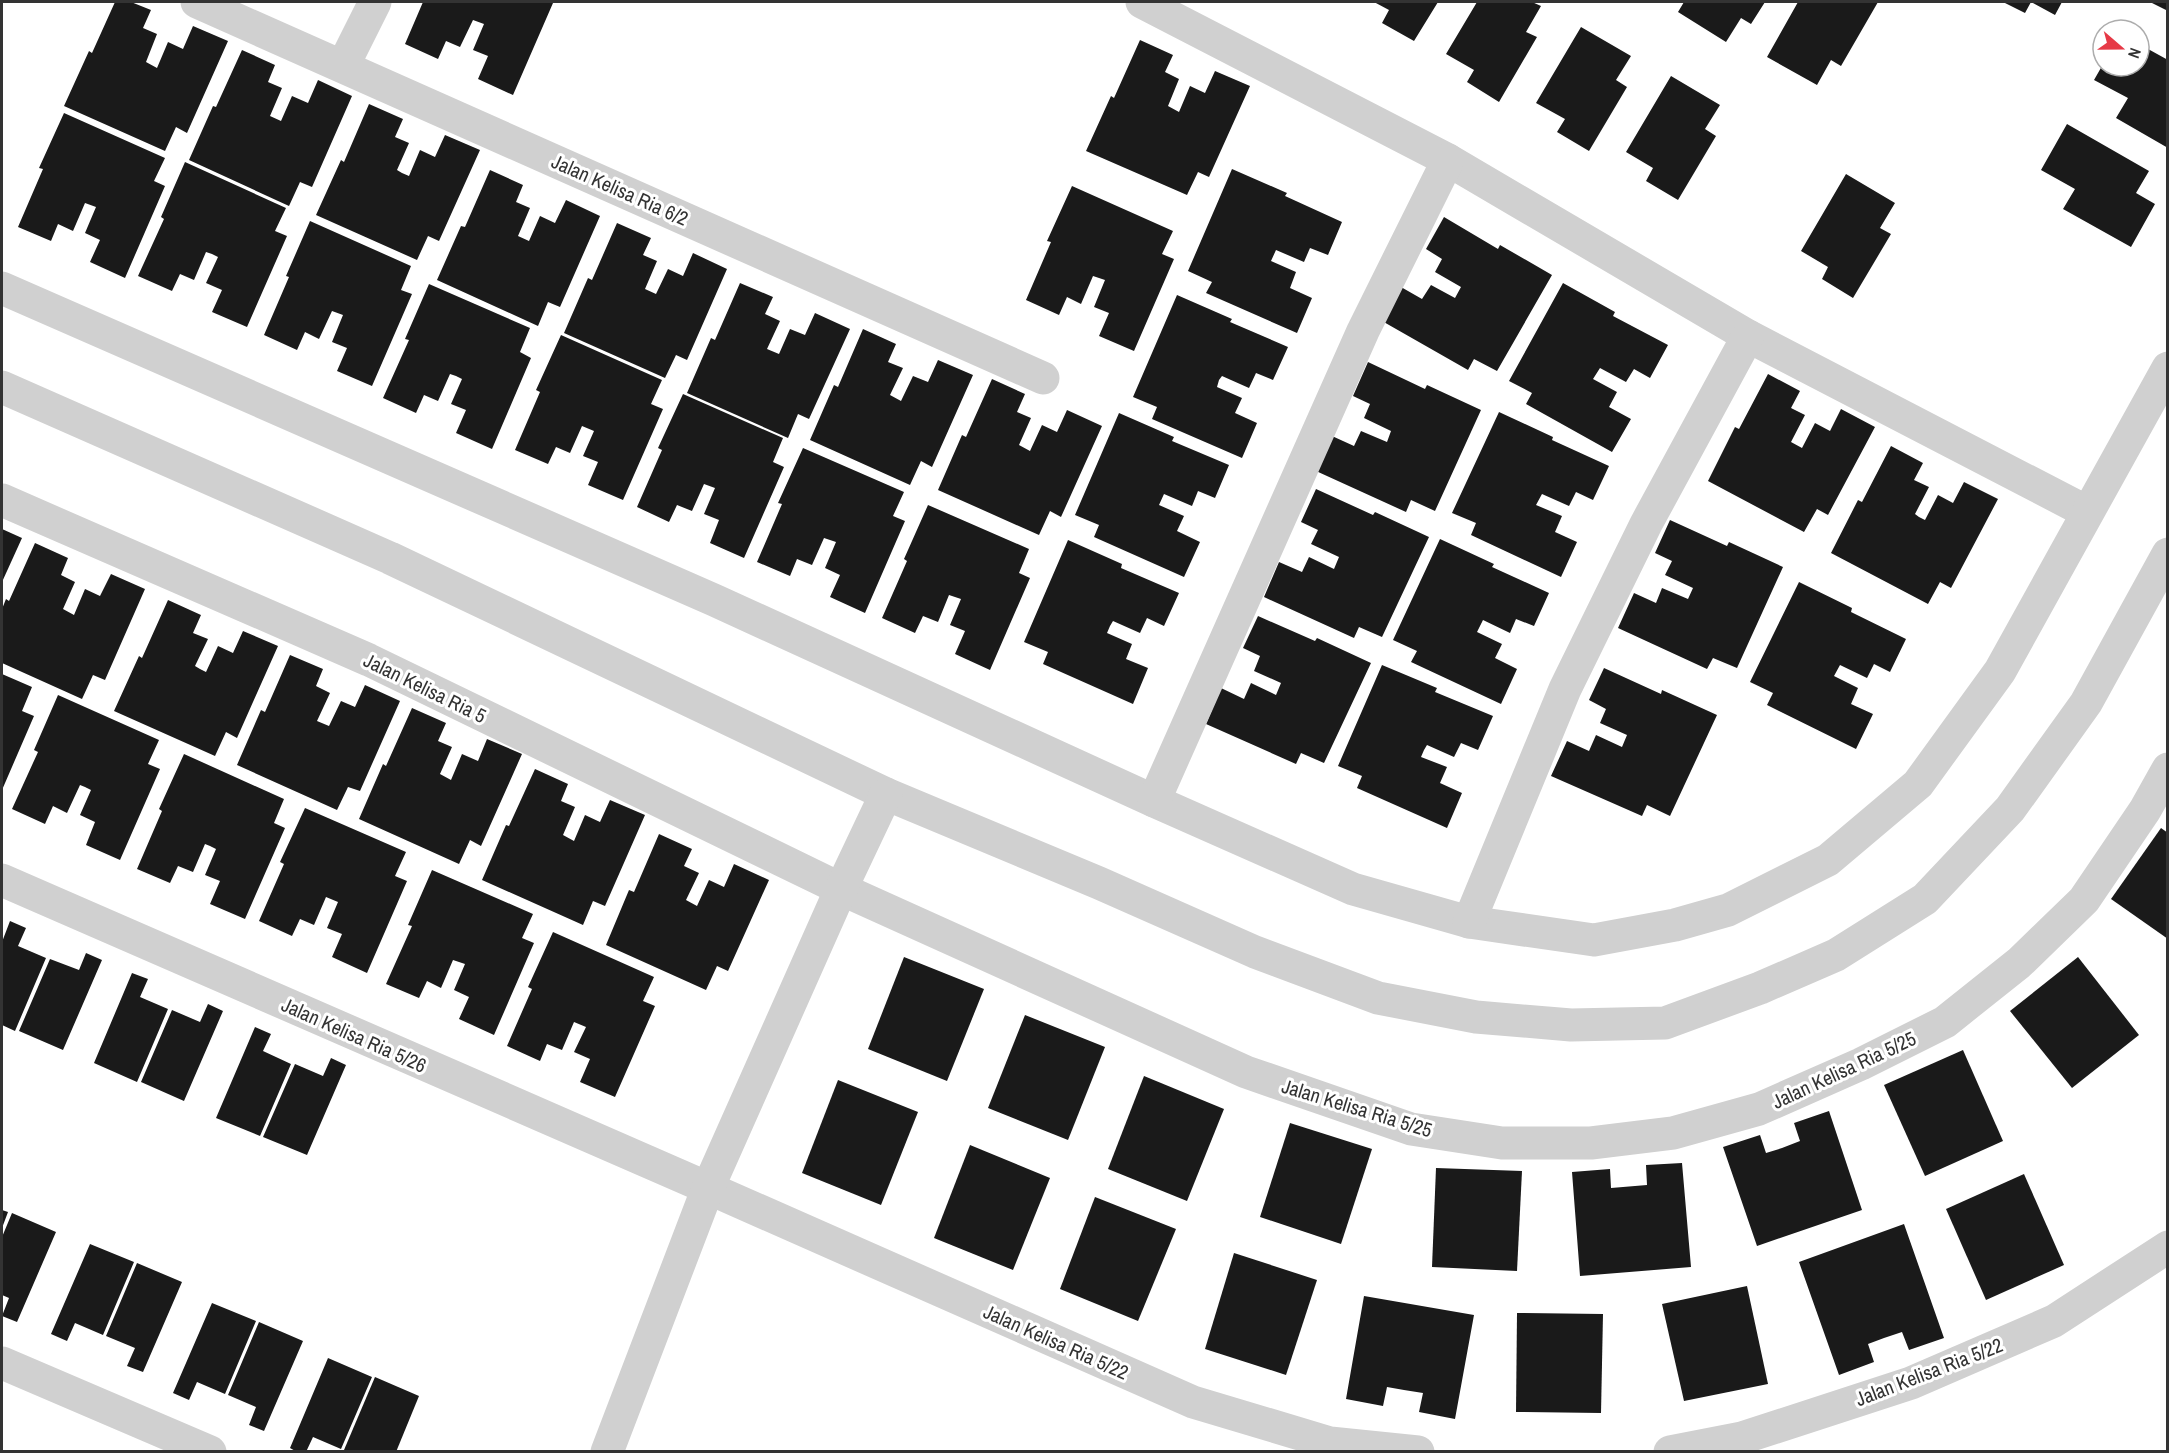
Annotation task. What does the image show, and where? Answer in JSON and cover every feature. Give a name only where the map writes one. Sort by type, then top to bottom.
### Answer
[{"type":"street","name":"Jalan Kelisa Ria 6/2","points":[[197,2],[1043,378]]},
{"type":"street","points":[[343,66],[375,2]]},
{"type":"street","points":[[1142,2],[1448,160],[1748,336],[2087,512]]},
{"type":"street","points":[[1154,801],[1363,331],[1448,160]]},
{"type":"street","points":[[2,288],[714,600],[1353,890],[1469,922],[1594,940],[1675,926],[1728,910],[1828,860],[1918,784],[2000,671],[2168,369]]},
{"type":"street","points":[[1469,922],[1565,689],[1646,524],[1748,336]]},
{"type":"street","points":[[2,387],[390,558],[886,794],[1099,883],[1255,952],[1378,998],[1476,1017],[1571,1025],[1665,1023],[1760,988],[1836,955],[1925,899],[2010,809],[2086,703],[2168,554]]},
{"type":"street","name":"Jalan Kelisa Ria 5","points":[[2,500],[369,660],[841,889]]},
{"type":"street","name":"Jalan Kelisa Ria 5/25","points":[[841,889],[1246,1072],[1411,1129],[1502,1143],[1592,1143],[1673,1133],[1759,1109],[1862,1064],[1945,1022],[2019,963],[2084,900],[2145,810],[2168,769]]},
{"type":"street","points":[[606,1452],[708,1188],[841,889],[886,794]]},
{"type":"street","name":"Jalan Kelisa Ria 5/26","points":[[2,880],[708,1188]]},
{"type":"street","name":"Jalan Kelisa Ria 5/22","points":[[708,1188],[1193,1402],[1330,1443],[1418,1452]]},
{"type":"street","name":"Jalan Kelisa Ria 5/22","points":[[1670,1452],[1742,1438],[1911,1383],[2054,1321],[2168,1247]]},
{"type":"street","points":[[2,1363],[210,1452]]},
{"type":"building","points":[[115,2],[131,2],[151,10],[143,28],[157,34],[146,62],[157,68],[168,42],[183,49],[193,26],[228,41],[187,133],[176,127],[165,151],[64,106],[89,51],[92,53]]},
{"type":"building","points":[[423,2],[553,3],[513,95],[478,79],[488,56],[473,50],[484,24],[473,20],[460,47],[446,41],[438,59],[405,44]]},
{"type":"building","points":[[1374,2],[1438,2],[1414,41],[1382,23],[1389,10]]},
{"type":"building","points":[[1477,2],[1532,2],[1541,6],[1526,32],[1537,37],[1499,102],[1467,82],[1474,70],[1446,54]]},
{"type":"building","points":[[1684,2],[1765,2],[1751,24],[1741,18],[1726,42],[1678,12]]},
{"type":"building","points":[[1798,2],[1878,2],[1841,66],[1831,60],[1817,85],[1767,57]]},
{"type":"building","points":[[2003,2],[2031,2],[2025,13]]},
{"type":"building","points":[[2031,2],[2062,2],[2055,15]]},
{"type":"building","points":[[2150,2],[2168,2],[2168,11]]},
{"type":"building","points":[[1581,27],[1631,56],[1616,80],[1627,87],[1589,151],[1557,132],[1565,119],[1536,103]]},
{"type":"building","points":[[1140,40],[1173,55],[1165,72],[1179,79],[1168,106],[1179,112],[1190,86],[1205,93],[1215,71],[1250,86],[1209,177],[1198,172],[1187,195],[1086,151],[1111,96],[1114,98]]},
{"type":"building","points":[[242,50],[275,65],[268,82],[282,88],[270,116],[281,121],[292,96],[308,103],[318,80],[352,96],[312,187],[300,182],[289,206],[189,160],[213,106],[216,107]]},
{"type":"building","points":[[2151,51],[2168,60],[2168,148],[2116,118],[2128,98],[2094,80],[2095,78],[2151,78]]},
{"type":"building","points":[[1671,76],[1720,105],[1705,129],[1716,136],[1678,200],[1646,181],[1653,168],[1626,152]]},
{"type":"building","points":[[369,104],[403,119],[395,137],[409,143],[397,170],[409,176],[420,150],[435,157],[445,135],[480,150],[439,241],[428,236],[417,260],[316,215],[341,160],[344,162]]},
{"type":"building","points":[[64,113],[165,158],[154,181],[165,186],[125,278],[90,262],[100,240],[85,233],[96,207],[85,203],[73,231],[58,224],[51,241],[18,227],[43,169],[39,168]]},
{"type":"building","points":[[2067,124],[2149,171],[2136,193],[2155,204],[2131,247],[2063,209],[2075,189],[2041,170]]},
{"type":"building","points":[[185,162],[286,208],[275,231],[287,236],[247,327],[212,312],[222,290],[206,283],[218,257],[212,254],[206,252],[194,280],[180,274],[172,291],[138,276],[164,219],[161,217]]},
{"type":"building","points":[[1232,169],[1287,193],[1285,196],[1342,222],[1328,255],[1310,248],[1304,262],[1276,250],[1271,261],[1296,272],[1290,288],[1312,298],[1297,333],[1206,293],[1212,282],[1188,271]]},
{"type":"building","points":[[490,170],[523,185],[516,202],[530,208],[518,236],[529,241],[540,216],[555,223],[566,200],[600,216],[560,307],[548,302],[538,326],[437,280],[461,226],[465,227]]},
{"type":"building","points":[[1846,174],[1895,203],[1880,228],[1891,234],[1853,298],[1822,279],[1828,267],[1801,251]]},
{"type":"building","points":[[1072,186],[1173,231],[1162,254],[1174,259],[1134,351],[1099,336],[1109,313],[1094,307],[1105,280],[1093,276],[1081,304],[1067,297],[1059,315],[1026,300],[1051,242],[1047,241]]},
{"type":"building","points":[[1444,217],[1498,249],[1500,245],[1552,275],[1497,371],[1474,359],[1468,370],[1382,321],[1401,287],[1422,299],[1431,285],[1455,298],[1461,287],[1435,272],[1442,259],[1426,249]]},
{"type":"building","points":[[310,221],[411,266],[401,290],[412,294],[372,386],[337,371],[347,348],[332,342],[343,315],[332,311],[319,339],[305,332],[297,350],[264,335]]},
{"type":"building","points":[[617,223],[651,238],[643,255],[657,261],[645,289],[656,294],[668,269],[683,276],[693,253],[727,269],[687,360],[676,355],[665,378],[564,333],[588,278],[592,280]]},
{"type":"building","points":[[740,283],[773,297],[765,314],[780,321],[767,349],[779,354],[790,329],[805,335],[815,313],[850,329],[809,419],[798,414],[788,438],[687,393],[711,338],[715,340]]},
{"type":"building","points":[[1563,283],[1615,312],[1613,316],[1668,345],[1650,378],[1634,369],[1626,382],[1600,368],[1593,379],[1617,392],[1609,407],[1631,419],[1612,452],[1526,404],[1532,393],[1509,381]]},
{"type":"building","points":[[429,284],[530,328],[520,352],[531,358],[492,449],[456,433],[466,410],[451,404],[462,379],[456,376],[450,374],[438,401],[424,395],[416,413],[383,398],[409,340],[405,339]]},
{"type":"building","points":[[1177,295],[1232,319],[1230,322],[1288,347],[1273,380],[1256,373],[1249,388],[1222,376],[1219,380],[1217,387],[1242,398],[1235,413],[1257,423],[1242,458],[1152,419],[1157,407],[1133,397]]},
{"type":"building","points":[[863,329],[896,344],[888,362],[903,368],[890,395],[901,401],[913,376],[928,382],[938,360],[973,375],[932,467],[921,461],[910,485],[810,440],[834,385],[838,387]]},
{"type":"building","points":[[561,335],[662,380],[651,404],[663,409],[623,500],[588,485],[598,462],[583,456],[594,431],[582,426],[570,453],[556,447],[548,464],[515,450],[540,392],[536,390]]},
{"type":"building","points":[[1368,362],[1425,389],[1427,385],[1481,410],[1435,511],[1411,500],[1406,512],[1316,471],[1332,436],[1354,446],[1361,431],[1387,442],[1391,431],[1364,418],[1370,404],[1353,396]]},
{"type":"building","points":[[1768,374],[1800,391],[1791,408],[1805,415],[1791,442],[1802,448],[1815,423],[1830,431],[1841,409],[1875,427],[1828,515],[1817,509],[1804,532],[1708,481],[1735,427],[1739,429]]},
{"type":"building","points":[[992,379],[1025,394],[1017,412],[1031,418],[1019,445],[1030,451],[1042,425],[1057,432],[1067,410],[1102,426],[1061,517],[1050,511],[1039,535],[938,490],[962,435],[966,437]]},
{"type":"building","points":[[683,394],[783,438],[773,462],[784,467],[744,558],[710,543],[719,520],[704,514],[715,488],[704,484],[692,511],[677,505],[669,522],[637,507],[662,450],[658,448]]},
{"type":"building","points":[[1499,412],[1609,466],[1593,500],[1576,492],[1569,506],[1542,494],[1536,505],[1562,516],[1555,532],[1577,542],[1561,577],[1471,535],[1476,523],[1452,513]]},
{"type":"building","points":[[1119,413],[1174,437],[1172,441],[1229,465],[1215,498],[1198,491],[1192,506],[1164,494],[1159,505],[1184,516],[1177,531],[1200,542],[1184,577],[1094,537],[1099,525],[1075,515]]},
{"type":"building","points":[[1891,446],[1923,463],[1914,480],[1929,487],[1915,514],[1925,520],[1938,495],[1953,503],[1964,482],[1998,499],[1951,588],[1940,582],[1928,604],[1831,553],[1858,500],[1862,502]]},
{"type":"building","points":[[803,448],[904,492],[893,516],[905,521],[865,613],[830,597],[840,575],[825,568],[836,542],[824,538],[812,565],[797,559],[790,576],[757,562],[782,504],[778,503]]},
{"type":"building","points":[[1316,489],[1373,515],[1375,512],[1429,537],[1382,637],[1359,627],[1354,638],[1264,597],[1279,562],[1302,572],[1309,557],[1334,569],[1339,557],[1311,544],[1318,530],[1301,522]]},
{"type":"building","points":[[928,505],[1029,549],[1019,573],[1030,578],[990,670],[955,654],[965,631],[950,625],[961,599],[949,595],[938,622],[923,616],[915,633],[882,618],[907,561],[904,559]]},
{"type":"building","points":[[1670,520],[1727,546],[1729,542],[1783,567],[1737,668],[1713,658],[1707,669],[1618,628],[1634,593],[1656,603],[1662,588],[1688,599],[1693,588],[1665,575],[1672,561],[1655,553]]},
{"type":"building","points":[[2,529],[22,538],[2,582]]},
{"type":"building","points":[[1440,539],[1494,564],[1492,567],[1549,593],[1534,626],[1516,619],[1510,633],[1483,620],[1477,632],[1502,644],[1495,658],[1517,669],[1501,704],[1411,662],[1417,651],[1393,640]]},
{"type":"building","points":[[1068,540],[1122,564],[1121,568],[1179,593],[1164,626],[1147,618],[1140,633],[1113,621],[1107,633],[1132,644],[1126,659],[1148,668],[1133,704],[1043,664],[1048,652],[1024,642]]},
{"type":"building","points":[[35,543],[68,558],[61,575],[75,582],[63,609],[74,615],[85,589],[100,596],[111,574],[145,589],[105,680],[93,675],[82,699],[2,663],[2,609],[6,599],[9,601]]},
{"type":"building","points":[[1799,582],[1852,608],[1851,612],[1906,639],[1890,672],[1874,664],[1867,678],[1840,665],[1834,676],[1858,688],[1851,704],[1873,714],[1856,749],[1767,705],[1773,693],[1750,682]]},
{"type":"building","points":[[168,600],[201,615],[193,633],[208,639],[195,666],[206,672],[218,646],[233,653],[243,631],[278,646],[237,738],[226,732],[215,756],[114,711],[139,656],[142,658]]},
{"type":"building","points":[[1258,616],[1315,641],[1317,638],[1371,663],[1324,763],[1301,753],[1296,764],[1206,724],[1221,688],[1244,699],[1251,683],[1276,695],[1281,683],[1254,671],[1260,656],[1243,648]]},
{"type":"building","points":[[290,655],[323,669],[316,686],[330,693],[317,721],[329,726],[341,701],[355,707],[365,685],[400,701],[360,791],[348,787],[337,810],[237,765],[261,710],[265,712]]},
{"type":"building","points":[[1382,665],[1437,688],[1435,692],[1493,716],[1478,750],[1461,743],[1454,757],[1427,745],[1421,757],[1447,767],[1440,783],[1462,793],[1447,828],[1357,788],[1362,776],[1338,766]]},
{"type":"building","points":[[1604,668],[1661,694],[1662,690],[1717,715],[1670,816],[1647,805],[1642,816],[1551,776],[1567,741],[1589,751],[1596,735],[1622,747],[1627,735],[1600,723],[1606,709],[1589,700]]},
{"type":"building","points":[[2,674],[32,687],[22,711],[34,716],[2,790]]},
{"type":"building","points":[[58,695],[159,740],[148,764],[160,769],[120,860],[86,845],[95,822],[80,815],[91,790],[85,787],[80,785],[67,813],[53,806],[45,824],[12,809],[38,752],[34,750]]},
{"type":"building","points":[[412,708],[446,723],[438,741],[452,747],[440,774],[451,780],[462,754],[478,761],[487,739],[522,754],[481,846],[470,840],[459,864],[359,819],[383,764],[386,766]]},
{"type":"building","points":[[184,754],[284,799],[274,823],[285,828],[245,919],[210,904],[220,881],[205,875],[216,849],[210,846],[205,844],[193,872],[178,866],[170,883],[137,869],[162,811],[159,809]]},
{"type":"building","points":[[535,769],[568,784],[561,801],[575,807],[563,835],[574,841],[585,815],[600,822],[610,800],[645,815],[605,906],[593,901],[583,925],[482,880],[506,825],[509,826]]},
{"type":"building","points":[[305,808],[406,852],[395,876],[407,881],[367,973],[332,957],[342,934],[327,928],[338,902],[326,897],[314,925],[300,919],[292,936],[259,921],[284,864],[280,862]]},
{"type":"building","points":[[2161,828],[2168,833],[2168,939],[2111,899]]},
{"type":"building","points":[[659,834],[692,849],[684,866],[699,873],[686,900],[697,906],[709,880],[724,887],[734,864],[769,880],[728,971],[717,966],[706,990],[606,945],[629,890],[634,892]]},
{"type":"building","points":[[432,870],[533,914],[522,938],[534,943],[494,1035],[459,1019],[469,997],[454,990],[465,964],[453,960],[441,988],[427,981],[419,998],[386,984],[412,926],[408,925]]},
{"type":"building","points":[[10,921],[26,928],[18,946],[46,958],[15,1031],[2,1025],[2,942]]},
{"type":"building","points":[[553,932],[654,977],[643,1001],[655,1006],[615,1097],[580,1082],[590,1059],[574,1052],[586,1027],[574,1022],[562,1050],[547,1044],[540,1061],[507,1046],[532,989],[528,987]]},
{"type":"building","points":[[86,953],[102,960],[63,1050],[19,1031],[50,959],[79,970]]},
{"type":"building","points":[[904,957],[984,989],[947,1081],[868,1049]]},
{"type":"building","points":[[2078,957],[2139,1035],[2072,1088],[2010,1011]]},
{"type":"building","points":[[132,973],[148,979],[140,997],[168,1009],[137,1082],[94,1063]]},
{"type":"building","points":[[208,1004],[223,1011],[184,1101],[141,1082],[172,1010],[200,1022]]},
{"type":"building","points":[[1025,1015],[1105,1047],[1068,1140],[988,1108]]},
{"type":"building","points":[[255,1027],[271,1034],[263,1051],[291,1064],[260,1136],[216,1118]]},
{"type":"building","points":[[1963,1050],[2003,1141],[1925,1176],[1884,1085]]},
{"type":"building","points":[[331,1058],[346,1065],[307,1155],[263,1137],[295,1064],[323,1076]]},
{"type":"building","points":[[1144,1076],[1224,1109],[1187,1201],[1108,1169]]},
{"type":"building","points":[[838,1080],[918,1112],[881,1205],[802,1173]]},
{"type":"building","points":[[1829,1111],[1862,1210],[1757,1246],[1723,1147],[1760,1135],[1766,1153],[1782,1148],[1800,1141],[1794,1123]]},
{"type":"building","points":[[1290,1123],[1372,1149],[1341,1244],[1260,1217]]},
{"type":"building","points":[[970,1145],[1050,1178],[1013,1270],[934,1238]]},
{"type":"building","points":[[1682,1163],[1691,1267],[1580,1276],[1572,1172],[1610,1169],[1611,1188],[1647,1185],[1646,1165]]},
{"type":"building","points":[[1436,1168],[1522,1171],[1517,1271],[1432,1267]]},
{"type":"building","points":[[2024,1174],[2064,1265],[1986,1300],[1946,1209]]},
{"type":"building","points":[[1095,1197],[1176,1229],[1138,1321],[1060,1289]]},
{"type":"building","points":[[2,1210],[8,1212],[2,1228]]},
{"type":"building","points":[[12,1213],[56,1232],[17,1322],[2,1316],[9,1298],[2,1295],[2,1237]]},
{"type":"building","points":[[1904,1224],[1944,1338],[1909,1350],[1902,1332],[1884,1338],[1868,1344],[1874,1362],[1839,1375],[1799,1262]]},
{"type":"building","points":[[90,1244],[134,1262],[103,1335],[75,1323],[67,1341],[51,1334]]},
{"type":"building","points":[[1234,1253],[1317,1280],[1286,1375],[1205,1349]]},
{"type":"building","points":[[137,1263],[182,1282],[143,1372],[127,1366],[135,1348],[106,1336]]},
{"type":"building","points":[[1747,1286],[1768,1384],[1684,1401],[1662,1304]]},
{"type":"building","points":[[1364,1296],[1474,1315],[1455,1419],[1419,1412],[1423,1393],[1387,1387],[1383,1406],[1346,1399]]},
{"type":"building","points":[[212,1303],[256,1321],[225,1394],[197,1382],[189,1400],[173,1393]]},
{"type":"building","points":[[1517,1313],[1603,1314],[1601,1413],[1516,1412]]},
{"type":"building","points":[[259,1322],[303,1341],[264,1431],[249,1425],[256,1407],[228,1395]]},
{"type":"building","points":[[328,1358],[372,1377],[341,1449],[313,1437],[306,1452],[297,1452],[290,1448]]},
{"type":"building","points":[[375,1377],[419,1396],[396,1452],[349,1452],[344,1450]]}]
